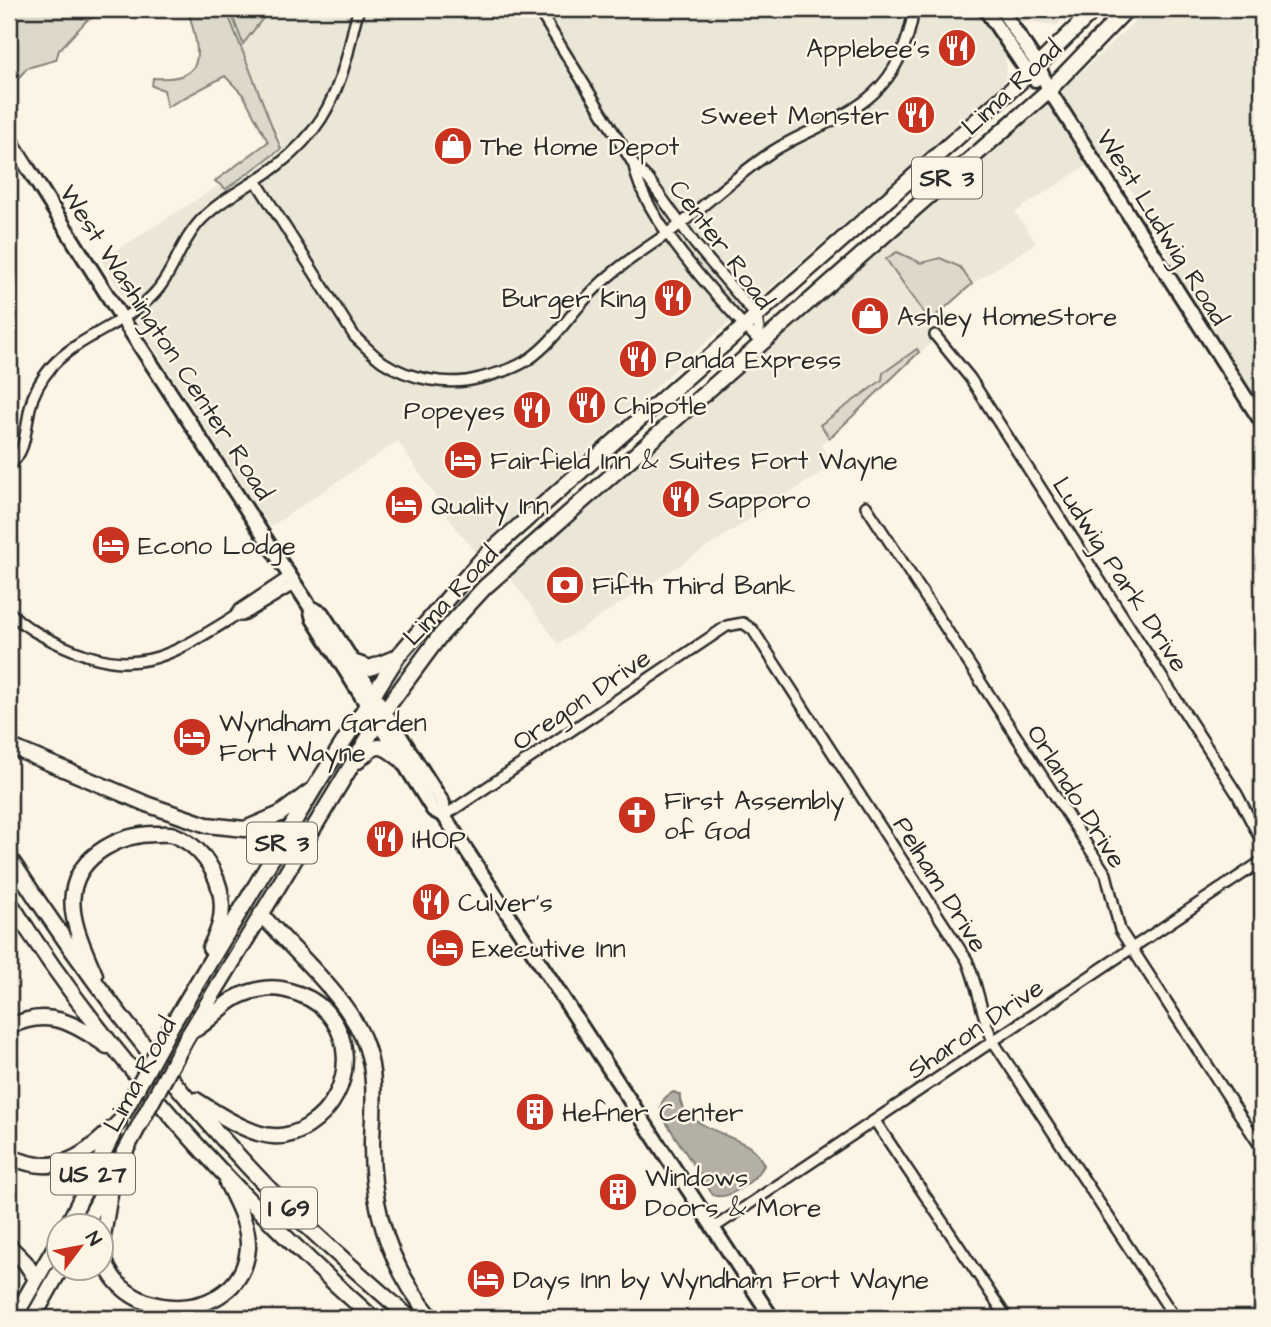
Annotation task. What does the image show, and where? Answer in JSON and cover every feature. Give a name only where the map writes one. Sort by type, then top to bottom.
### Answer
[{"type":"highway","name":"Lima Road","points":[[74,1212],[120,1119],[197,981],[398,656],[427,620],[483,558],[1033,70],[1095,9]]},
{"type":"highway","name":"Lima Road","points":[[93,1212],[187,1036],[346,771],[381,715],[439,638],[485,587],[1049,90],[1127,9]]},
{"type":"highway","points":[[354,662],[370,668],[398,656]]},
{"type":"highway","points":[[9,746],[149,805],[206,825],[245,829],[280,814],[315,787]]},
{"type":"highway","points":[[346,771],[366,753],[379,746],[399,758]]},
{"type":"highway","points":[[104,996],[75,921],[73,893],[81,870],[100,851],[119,839],[140,834],[173,834],[196,849],[214,870],[221,899],[220,923],[197,981]]},
{"type":"highway","name":"I 69","points":[[9,857],[52,925],[104,996],[178,1087],[292,1211],[410,1318]]},
{"type":"highway","name":"I 69","points":[[9,901],[84,1011],[211,1158],[276,1230],[373,1318]]},
{"type":"highway","points":[[261,914],[345,1006],[361,1032],[370,1058],[373,1084],[373,1186],[380,1220],[395,1262],[420,1304],[432,1318]]},
{"type":"highway","points":[[178,1087],[214,1112],[249,1129],[274,1136],[297,1133],[320,1118],[337,1096],[345,1072],[345,1047],[335,1021],[316,1000],[281,987],[259,989],[233,998],[187,1036]]},
{"type":"highway","points":[[9,1027],[29,1019],[62,1019],[87,1032],[123,1057]]},
{"type":"highway","points":[[9,1156],[38,1166],[63,1163],[85,1154],[120,1119]]},
{"type":"highway","points":[[107,1212],[111,1188],[125,1153]]},
{"type":"highway","points":[[113,1282],[131,1301],[146,1310],[177,1316],[194,1313],[217,1301],[236,1282],[248,1249],[247,1230],[227,1183],[211,1158]]},
{"type":"highway","points":[[9,1246],[25,1262],[36,1279]]},
{"type":"highway","points":[[14,1318],[46,1262]]},
{"type":"highway","points":[[33,1318],[53,1282]]},
{"type":"main road","name":"West Ludwig Road","points":[[985,9],[1049,90],[1262,423]]},
{"type":"main road","name":"West Ludwig Road","points":[[1001,9],[1033,70]]},
{"type":"main road","name":"West Washington Center Road","points":[[9,138],[123,320],[293,580],[310,607],[313,620],[443,803],[444,816]]},
{"type":"main road","name":"West Washington Center Road","points":[[310,607],[322,613],[354,662],[371,700]]},
{"type":"main road","name":"West Washington Center Road","points":[[381,715],[399,758],[433,810],[444,816],[772,1318]]},
{"type":"street","points":[[9,466],[23,445],[30,406],[38,384],[51,367],[66,353],[123,320],[153,296],[198,223],[216,206],[256,181],[297,148],[320,123],[346,60],[359,9]]},
{"type":"street","name":"Center Road","points":[[538,9],[634,164],[649,180],[679,225],[757,317],[761,343]]},
{"type":"street","points":[[256,181],[355,337],[384,362],[429,379],[477,379],[527,360],[552,339],[605,279],[679,225],[732,180],[764,157],[858,106],[873,94],[883,84],[902,52],[911,28],[914,9]]},
{"type":"street","name":"Center Road","points":[[634,164],[637,184],[667,233],[761,343]]},
{"type":"street","name":"Ludwig Park Drive","points":[[935,335],[970,378],[1237,794],[1262,842]]},
{"type":"street","name":"Orlando Drive","points":[[866,506],[1106,874],[1119,930],[1262,1149]]},
{"type":"street","points":[[9,611],[29,628],[80,653],[105,661],[127,663],[171,653],[293,580]]},
{"type":"street","name":"Oregon Drive","points":[[444,816],[727,626],[743,623]]},
{"type":"street","name":"Pelham Drive","points":[[743,623],[753,630],[967,960],[974,977],[984,1022],[993,1041],[1175,1318]]},
{"type":"street","name":"Sharon Drive","points":[[712,1229],[1262,861]]},
{"type":"street","points":[[875,1121],[1007,1318]]},
{"type":"shaded area","points":[[9,9],[114,9],[87,20],[59,50],[56,60],[27,68],[16,81],[9,82]]},
{"type":"shaded area","points":[[188,9],[226,9],[281,149],[226,189],[215,181],[268,142],[244,96],[225,76],[167,107],[164,90],[152,86],[153,78],[185,75],[193,68],[197,49]]},
{"type":"shaded area","points":[[218,9],[979,9],[1004,48],[1007,70],[1004,82],[986,103],[690,356],[476,553],[458,531],[398,441],[270,527],[141,328],[101,260],[283,145]]},
{"type":"shaded area","points":[[237,9],[270,9],[243,44],[232,15]]},
{"type":"shaded area","points":[[1011,9],[1073,9],[1057,25],[1019,21]]},
{"type":"shaded area","points":[[1147,9],[1262,9],[1262,414],[1192,306],[1142,204],[1103,155],[1015,212],[1036,243],[972,284],[931,320],[934,326],[927,333],[932,342],[821,445],[833,465],[558,644],[508,574],[989,149],[1086,68]]},
{"type":"shaded area","points":[[897,252],[921,263],[940,258],[960,267],[972,284],[930,321],[886,259]]},
{"type":"shaded area","points":[[917,349],[919,352],[830,438],[820,425],[882,380],[883,373]]},
{"type":"shaded area","points":[[674,1092],[680,1095],[681,1105],[696,1121],[742,1142],[758,1155],[764,1165],[749,1182],[726,1195],[713,1195],[662,1116],[662,1101]]},
{"type":"place","name":"Applebee's","points":[[957,48]]},
{"type":"place","name":"Sweet Monster","points":[[916,115]]},
{"type":"place","name":"The Home Depot","points":[[453,146]]},
{"type":"place","name":"Burger King","points":[[673,298]]},
{"type":"place","name":"Ashley HomeStore","points":[[870,316]]},
{"type":"place","name":"Panda Express","points":[[638,359]]},
{"type":"place","name":"Chipotle","points":[[587,405]]},
{"type":"place","name":"Popeyes","points":[[532,410]]},
{"type":"place","name":"Fairfield Inn & Suites Fort Wayne","points":[[463,460]]},
{"type":"place","name":"Sapporo","points":[[681,499]]},
{"type":"place","name":"Quality Inn","points":[[404,505]]},
{"type":"place","name":"Econo Lodge","points":[[111,545]]},
{"type":"place","name":"Fifth Third Bank","points":[[565,585]]},
{"type":"place","name":"Wyndham Garden Fort Wayne","points":[[192,737]]},
{"type":"place","name":"First Assembly of God","points":[[637,815]]},
{"type":"place","name":"IHOP","points":[[385,839]]},
{"type":"place","name":"Culver's","points":[[431,902]]},
{"type":"place","name":"Executive Inn","points":[[445,948]]},
{"type":"place","name":"Hefner Center","points":[[535,1112]]},
{"type":"place","name":"Windows Doors & More","points":[[618,1192]]},
{"type":"place","name":"Days Inn by Wyndham Fort Wayne","points":[[486,1279]]}]
